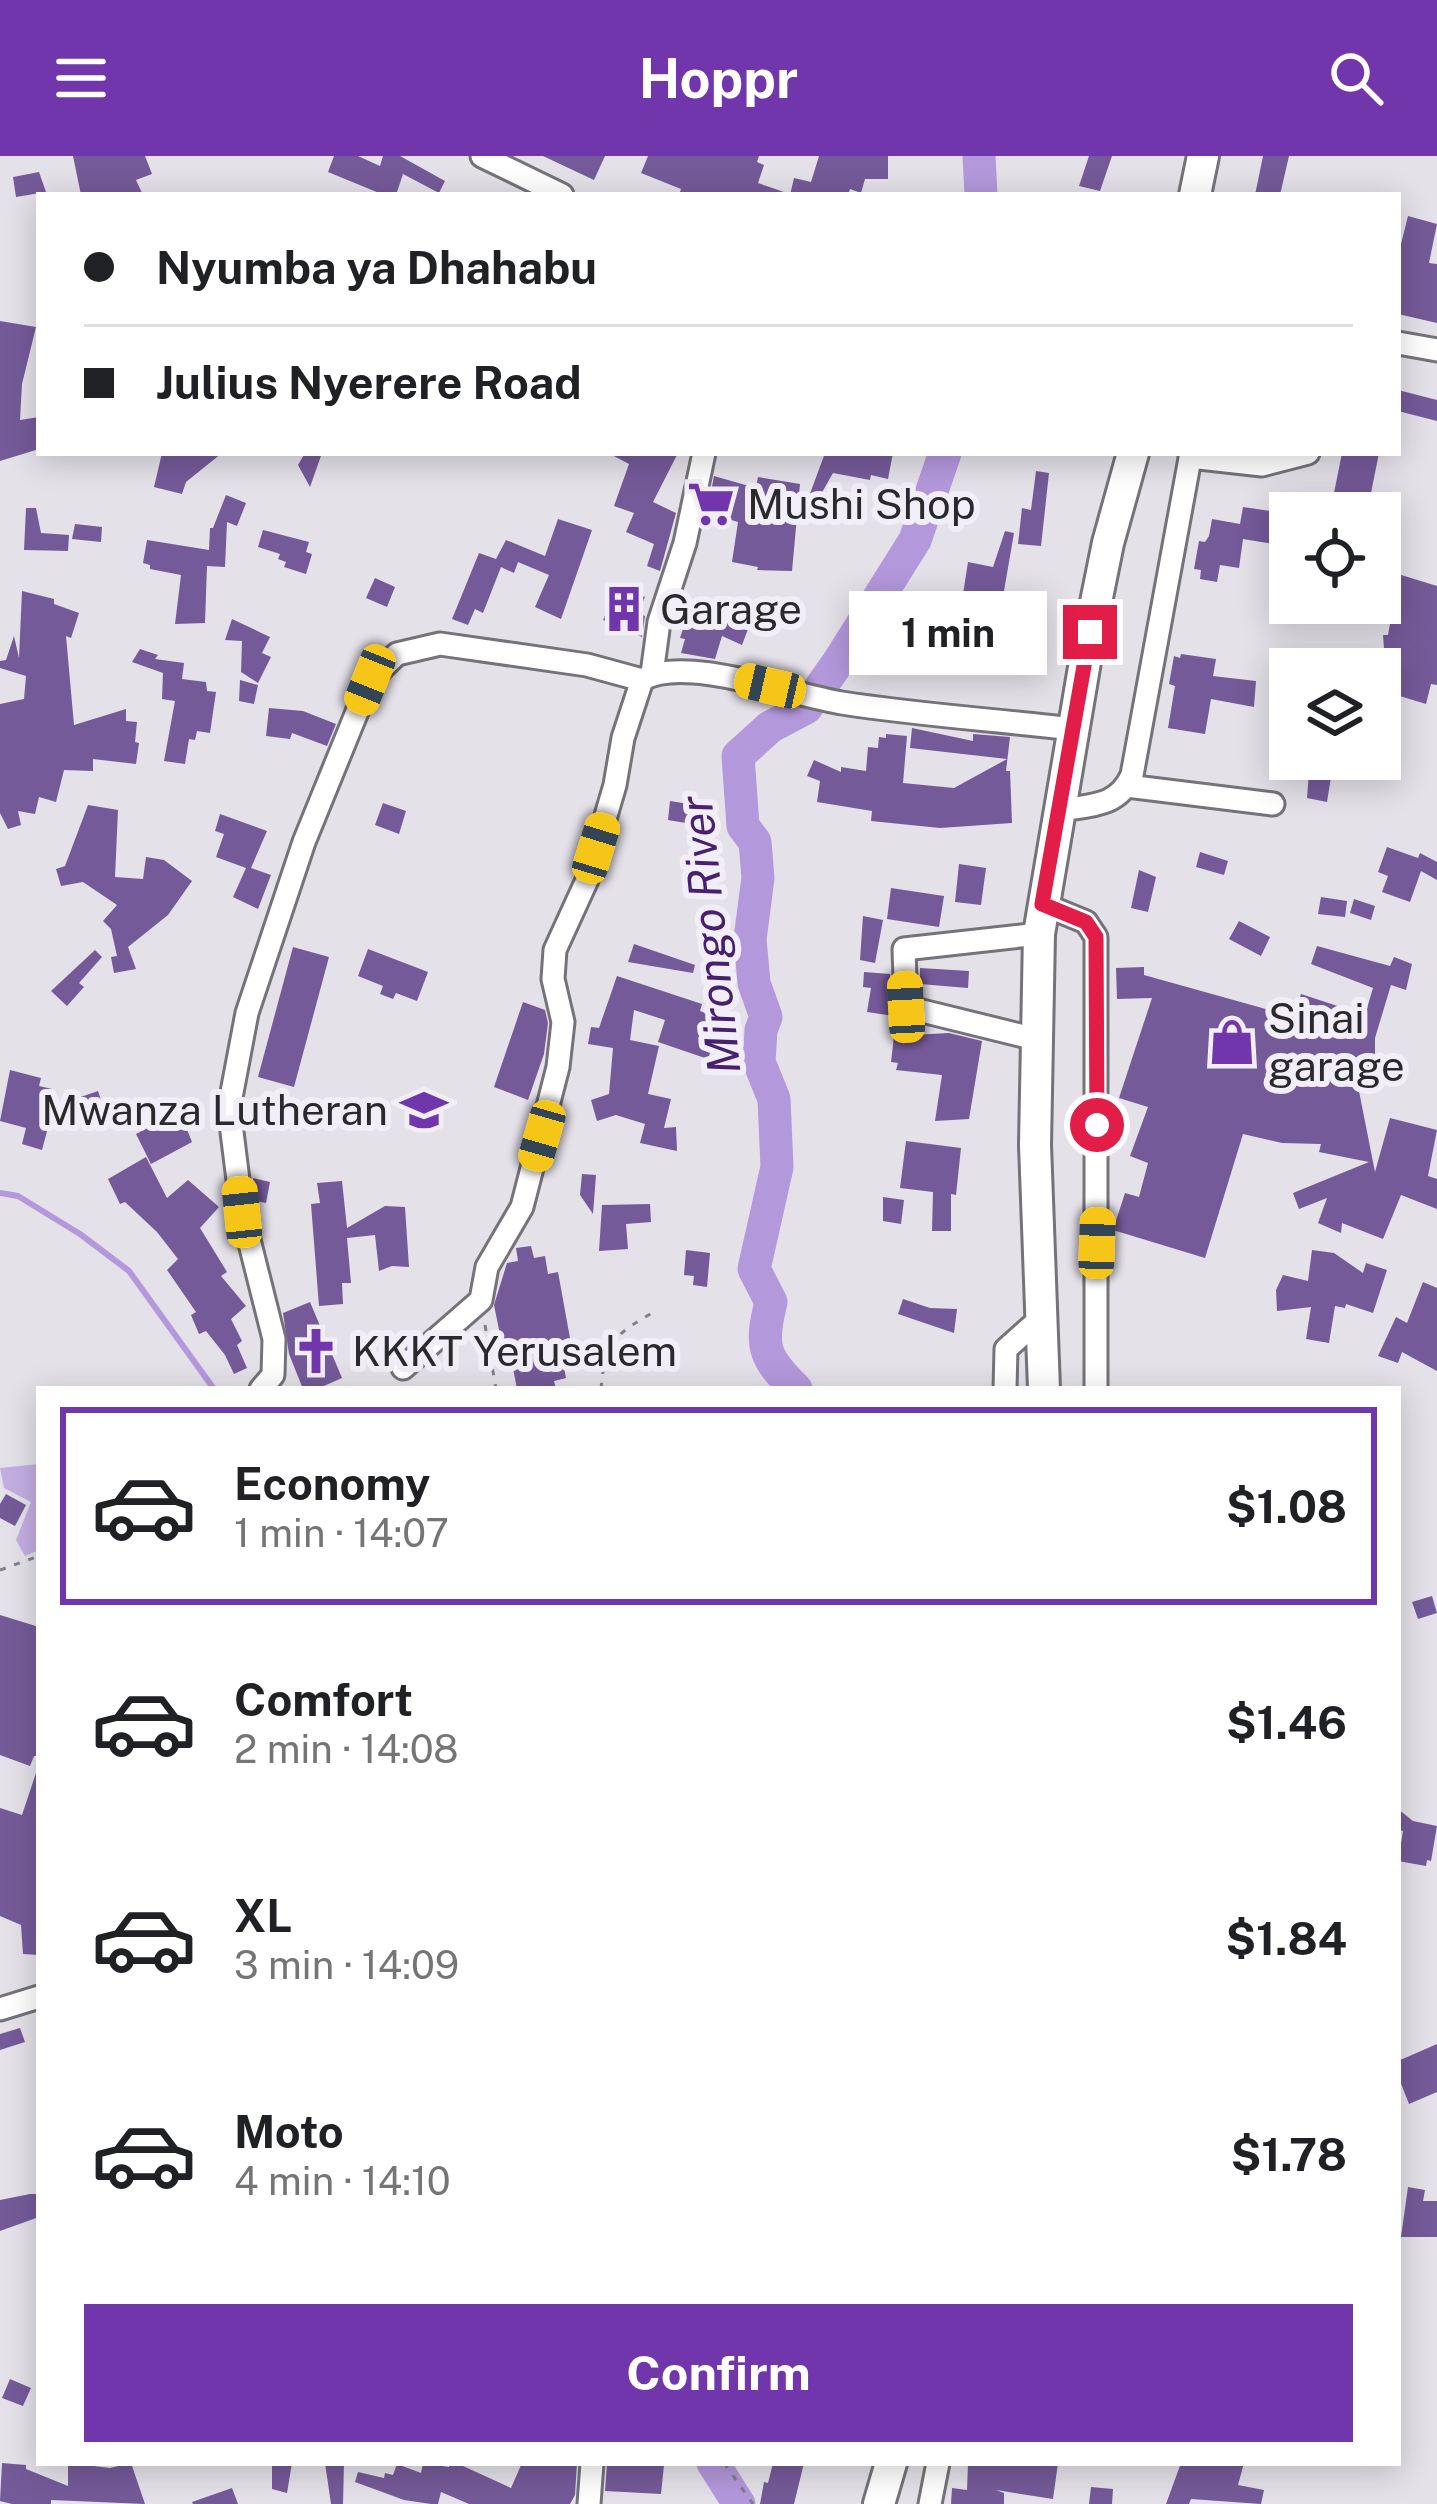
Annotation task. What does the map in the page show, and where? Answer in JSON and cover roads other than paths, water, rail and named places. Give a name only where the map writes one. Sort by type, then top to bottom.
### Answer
[{"type":"highway","points":[[1197,192],[1203,156]]},
{"type":"highway","points":[[1044,1386],[1035,1145],[1040,919],[1108,543],[1132,456]]},
{"type":"highway","points":[[879,2504],[889,2466]]},
{"type":"street","points":[[482,156],[556,192]]},
{"type":"street","points":[[1401,344],[1437,350]]},
{"type":"street","points":[[403,1368],[481,1300],[487,1267],[522,1207],[549,1112],[563,1022],[553,961],[586,880],[615,785],[623,738],[647,677],[685,542],[703,456]]},
{"type":"street","points":[[1060,810],[1111,803],[1132,775],[1190,456]]},
{"type":"street","points":[[1197,456],[1262,465],[1297,456]]},
{"type":"street","points":[[264,1386],[273,1375],[274,1339],[242,1212],[230,1108],[247,1013],[304,842],[370,680],[397,654],[440,644],[647,677],[666,672],[736,678],[838,703],[1073,729]]},
{"type":"street","points":[[1127,786],[1273,804]]},
{"type":"street","points":[[1036,1039],[906,1007],[904,949],[1040,919],[1086,922],[1096,937],[1096,1386]]},
{"type":"street","points":[[1005,1386],[1006,1349],[1041,1318]]},
{"type":"street","points":[[0,2008],[36,1998]]},
{"type":"street","points":[[589,2504],[592,2466]]},
{"type":"street","points":[[930,2504],[937,2466]]},
{"type":"waterway","name":"Mirongo River","points":[[979,156],[981,192]]},
{"type":"waterway","name":"Mirongo River","points":[[793,1386],[767,1350],[771,1302],[754,1269],[777,1167],[774,1099],[759,1062],[766,1017],[754,983],[750,939],[758,878],[755,842],[743,826],[738,756],[770,727],[806,708],[839,661],[915,540],[944,456]]},
{"type":"waterway","points":[[0,1193],[18,1196],[129,1271],[212,1386]]},
{"type":"waterway","name":"Mirongo River","points":[[715,2466],[739,2504]]},
{"type":"place","name":"Mushi Shop","points":[[711,504]]},
{"type":"place","name":"Garage","points":[[624,609]]},
{"type":"place","name":"Sinai garage","points":[[1232,1042]]},
{"type":"place","name":"Mwanza Lutheran","points":[[424,1110]]},
{"type":"place","name":"KKKT Yerusalem","points":[[316,1351]]}]
